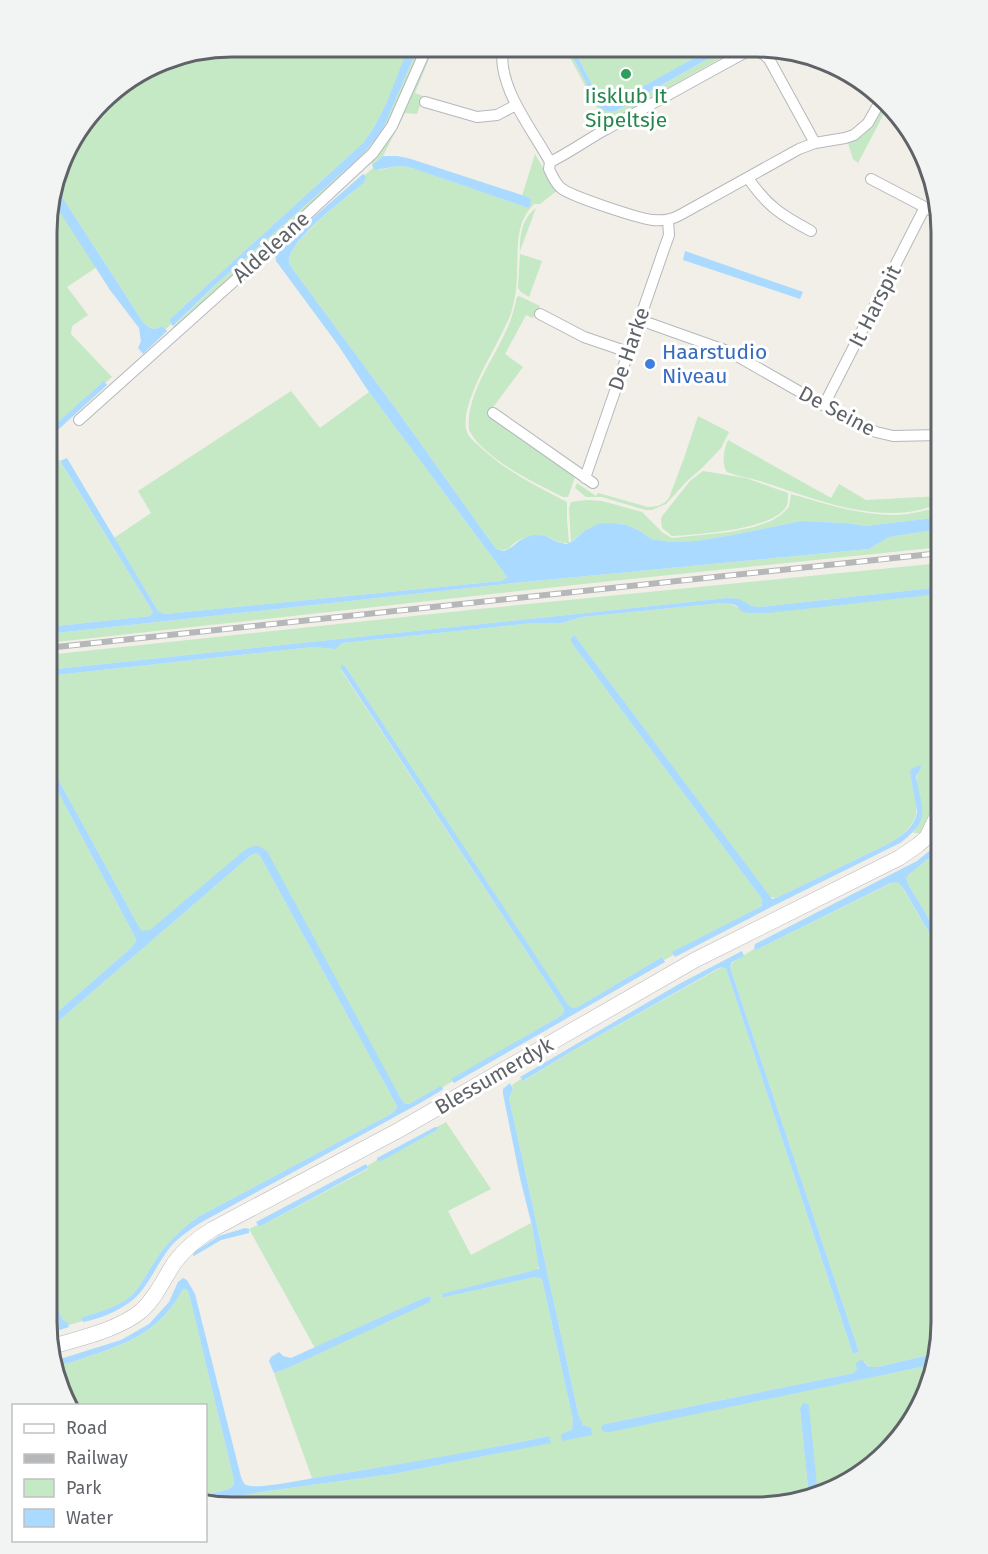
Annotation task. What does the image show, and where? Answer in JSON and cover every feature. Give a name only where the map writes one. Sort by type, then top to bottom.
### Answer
[{"type":"street","name":"Aldeleane","points":[[79,420],[373,153],[393,126],[423,57]]},
{"type":"street","points":[[502,57],[502,67],[516,105],[533,135],[540,142],[550,162],[549,169],[559,187],[644,219],[668,220],[799,149],[815,143],[854,135],[868,123],[878,106]]},
{"type":"street","points":[[550,162],[737,57]]},
{"type":"street","points":[[768,58],[815,143]]},
{"type":"street","points":[[424,102],[477,117],[496,115],[516,105]]},
{"type":"street","points":[[748,178],[759,194],[777,211],[811,231]]},
{"type":"street","points":[[870,179],[929,209]]},
{"type":"street","name":"It Harspit","points":[[824,405],[926,207]]},
{"type":"street","name":"De Harke","points":[[493,413],[589,480],[628,352],[669,235],[668,220]]},
{"type":"street","points":[[540,314],[584,337],[628,352]]},
{"type":"street","name":"De Seine","points":[[640,320],[730,352],[860,425],[884,435],[900,437],[931,435]]},
{"type":"street","name":"Blessumerdyk","points":[[58,1345],[109,1328],[135,1315],[152,1298],[182,1253],[213,1229],[399,1130],[695,960],[899,858],[927,837],[931,829]]},
{"type":"green space","points":[[220,57],[405,57],[384,109],[364,142],[169,320],[174,326],[215,285],[360,157],[380,134],[414,57],[419,57],[391,123],[366,155],[175,328],[171,324],[166,329],[163,326],[152,329],[143,322],[61,195],[70,165],[80,144],[100,117],[117,100],[144,80],[165,70],[198,60]]},
{"type":"green space","points":[[425,57],[430,57],[415,93],[423,96],[417,114],[405,113],[383,156],[375,162],[379,170],[399,166],[409,167],[528,208],[531,199],[522,196],[535,154],[558,190],[540,204],[534,204],[523,219],[518,245],[514,303],[506,325],[474,390],[466,420],[469,436],[489,455],[521,477],[567,502],[569,543],[534,536],[517,541],[508,549],[496,549],[289,264],[290,255],[306,233],[364,183],[365,175],[373,168],[371,160]]},
{"type":"green space","points":[[570,57],[573,57],[598,106],[617,111],[711,57],[723,57],[605,123]]},
{"type":"green space","name":"Iisklub It Sipeltsje","points":[[578,57],[696,57],[611,104],[607,105],[600,100]]},
{"type":"green space","points":[[882,110],[884,113],[858,163],[853,159],[848,143],[861,137]]},
{"type":"green space","points":[[536,208],[520,251],[523,227],[528,216]]},
{"type":"green space","points":[[58,209],[97,267],[67,287],[88,315],[72,326],[71,334],[112,377],[57,423]]},
{"type":"green space","points":[[520,254],[542,261],[529,297],[518,288]]},
{"type":"green space","points":[[519,296],[540,306],[533,318],[526,315],[505,354],[523,367],[488,414],[575,477],[568,497],[563,497],[511,469],[486,451],[469,430],[471,404],[475,392],[507,329]]},
{"type":"green space","points":[[291,391],[320,428],[369,392],[507,577],[501,581],[165,614],[158,611],[114,538],[151,513],[138,491]]},
{"type":"green space","points":[[698,416],[729,432],[721,448],[666,504],[652,510],[645,510],[602,497],[586,497],[575,488],[577,483],[596,496],[598,493],[648,507],[664,503],[669,498]]},
{"type":"green space","points":[[728,440],[831,498],[839,484],[866,500],[931,497],[931,507],[908,512],[879,513],[846,508],[814,499],[727,472],[724,464]]},
{"type":"green space","points":[[57,457],[153,612],[150,616],[57,626]]},
{"type":"green space","points":[[703,471],[746,478],[788,493],[787,506],[778,515],[750,526],[672,536],[662,528],[661,519],[690,481]]},
{"type":"green space","points":[[791,494],[842,508],[882,515],[907,514],[931,509],[931,518],[866,526],[801,521],[696,541],[671,542],[651,539],[627,525],[612,523],[583,532],[571,542],[569,508],[571,502],[602,501],[642,512],[663,533],[672,538],[754,527],[771,521],[789,507]]},
{"type":"green space","points":[[931,531],[931,548],[57,642],[57,633],[514,583],[869,549],[889,537]]},
{"type":"green space","points":[[931,564],[931,588],[760,607],[727,598],[57,669],[57,654]]},
{"type":"green space","points":[[931,595],[931,816],[922,833],[913,833],[917,827],[917,774],[921,769],[910,773],[916,814],[914,821],[900,836],[776,898],[770,897],[575,636],[571,637],[571,642],[763,902],[760,907],[673,952],[674,955],[664,960],[662,957],[576,1008],[567,1005],[345,666],[341,670],[564,1009],[563,1014],[557,1018],[452,1079],[453,1081],[443,1087],[409,1104],[404,1103],[400,1097],[261,847],[150,931],[142,931],[57,777],[57,675],[313,647],[332,648],[343,643],[533,623],[562,623],[582,617],[722,603],[754,613]]},
{"type":"green space","points":[[57,790],[136,939],[131,948],[57,1012]]},
{"type":"green space","points":[[257,853],[260,856],[397,1106],[396,1109],[391,1114],[198,1217],[168,1244],[132,1295],[115,1306],[69,1325],[63,1320],[57,1308],[57,1022],[251,855]]},
{"type":"green space","points":[[931,857],[931,922],[908,884],[906,878]]},
{"type":"green space","points":[[894,882],[899,882],[931,936],[931,1334],[928,1355],[878,1367],[869,1367],[865,1362],[854,1373],[605,1424],[604,1432],[925,1366],[913,1400],[888,1437],[853,1468],[816,1486],[800,1409],[808,1489],[768,1497],[234,1497],[393,1474],[509,1451],[549,1436],[440,1458],[312,1478],[274,1373],[431,1300],[428,1296],[315,1348],[249,1229],[257,1225],[259,1227],[368,1169],[367,1166],[437,1130],[437,1127],[446,1122],[491,1189],[448,1211],[471,1255],[531,1223],[539,1266],[537,1270],[445,1297],[535,1277],[542,1279],[573,1420],[572,1430],[561,1434],[586,1427],[580,1422],[509,1098],[513,1089],[512,1085],[521,1079],[524,1081],[572,1051],[722,967],[726,969],[853,1354],[859,1352],[730,967],[733,962],[754,949]]},
{"type":"green space","points":[[183,1289],[186,1289],[234,1480],[234,1485],[229,1489],[207,1495],[207,1404],[77,1404],[62,1364],[135,1338],[161,1319]]},
{"type":"water","points":[[405,57],[414,57],[380,134],[360,157],[215,285],[173,326],[169,320],[364,142],[384,109]]},
{"type":"water","points":[[573,57],[578,57],[600,100],[607,105],[696,57],[711,57],[616,111],[604,110],[598,106]]},
{"type":"water","points":[[383,156],[408,158],[525,196],[531,199],[530,206],[528,208],[409,167],[399,166],[375,170],[372,165]]},
{"type":"water","points":[[363,174],[366,176],[364,183],[306,232],[290,255],[289,264],[496,549],[504,551],[520,540],[533,535],[545,536],[566,544],[598,524],[612,523],[627,525],[651,539],[671,542],[696,541],[801,521],[866,526],[931,518],[931,531],[889,537],[869,549],[514,583],[57,633],[57,626],[150,616],[153,612],[60,461],[67,458],[158,611],[165,614],[501,581],[507,577],[369,392],[338,345],[276,261],[275,251]]},
{"type":"water","points":[[61,195],[143,322],[152,328],[163,326],[167,331],[143,354],[138,348],[141,341],[139,328],[110,290],[58,209]]},
{"type":"water","points":[[685,251],[803,292],[800,299],[683,260]]},
{"type":"water","points":[[104,381],[107,385],[57,431],[57,423]]},
{"type":"water","points":[[931,588],[931,595],[767,613],[747,613],[732,604],[722,603],[582,617],[562,623],[533,623],[343,643],[335,649],[313,647],[57,675],[57,669],[727,598],[739,599],[752,606]]},
{"type":"water","points":[[573,636],[772,899],[888,844],[907,830],[914,822],[917,811],[910,773],[911,769],[920,765],[921,768],[916,776],[922,805],[921,820],[910,835],[900,843],[675,957],[672,952],[760,907],[762,899],[571,642]]},
{"type":"water","points":[[341,665],[345,666],[568,1005],[576,1008],[662,957],[665,962],[454,1083],[451,1079],[557,1018],[563,1014],[564,1009],[341,669]]},
{"type":"water","points":[[57,777],[142,931],[150,930],[245,850],[256,846],[267,851],[404,1103],[409,1104],[441,1086],[443,1088],[422,1102],[200,1223],[171,1246],[143,1289],[131,1301],[108,1315],[83,1322],[81,1318],[115,1306],[132,1295],[168,1244],[198,1217],[391,1114],[397,1106],[257,853],[251,855],[57,1022],[57,1012],[131,948],[136,939],[57,790]]},
{"type":"water","points":[[931,850],[931,857],[906,878],[931,922],[931,936],[898,882],[891,883],[754,949],[755,944],[917,861]]},
{"type":"water","points":[[742,951],[744,956],[732,962],[730,967],[859,1352],[853,1354],[726,969],[722,967],[717,969],[523,1081],[520,1077],[679,984]]},
{"type":"water","points":[[510,1083],[513,1089],[509,1098],[579,1417],[583,1425],[591,1428],[592,1435],[562,1441],[561,1434],[572,1430],[573,1420],[542,1279],[535,1277],[445,1297],[442,1294],[539,1269],[533,1230],[503,1094],[503,1089]]},
{"type":"water","points":[[435,1127],[437,1130],[381,1161],[377,1160],[377,1158]]},
{"type":"water","points":[[366,1164],[368,1168],[259,1227],[256,1222]]},
{"type":"water","points":[[245,1228],[249,1229],[249,1233],[221,1240],[193,1256],[194,1252],[219,1236]]},
{"type":"water","points":[[183,1278],[187,1280],[195,1294],[241,1477],[246,1485],[282,1484],[549,1436],[551,1443],[393,1474],[234,1497],[207,1496],[229,1489],[234,1485],[234,1480],[186,1289],[183,1289],[161,1319],[134,1338],[69,1363],[62,1364],[61,1359],[121,1340],[149,1324],[169,1302],[178,1282]]},
{"type":"water","points":[[428,1296],[431,1298],[430,1302],[274,1373],[269,1361],[279,1352],[291,1358]]},
{"type":"water","points":[[57,1308],[63,1320],[68,1323],[69,1327],[57,1331]]},
{"type":"water","points":[[928,1355],[925,1366],[610,1432],[604,1432],[601,1429],[605,1424],[854,1373],[857,1369],[856,1364],[862,1360],[869,1367]]},
{"type":"water","points":[[803,1403],[808,1404],[817,1486],[808,1489],[800,1409]]},
{"type":"railway","points":[[57,647],[931,554]]},
{"type":"place","name":"Iisklub It Sipeltsje","points":[[626,74]]},
{"type":"place","name":"Haarstudio Niveau","points":[[650,364]]}]
